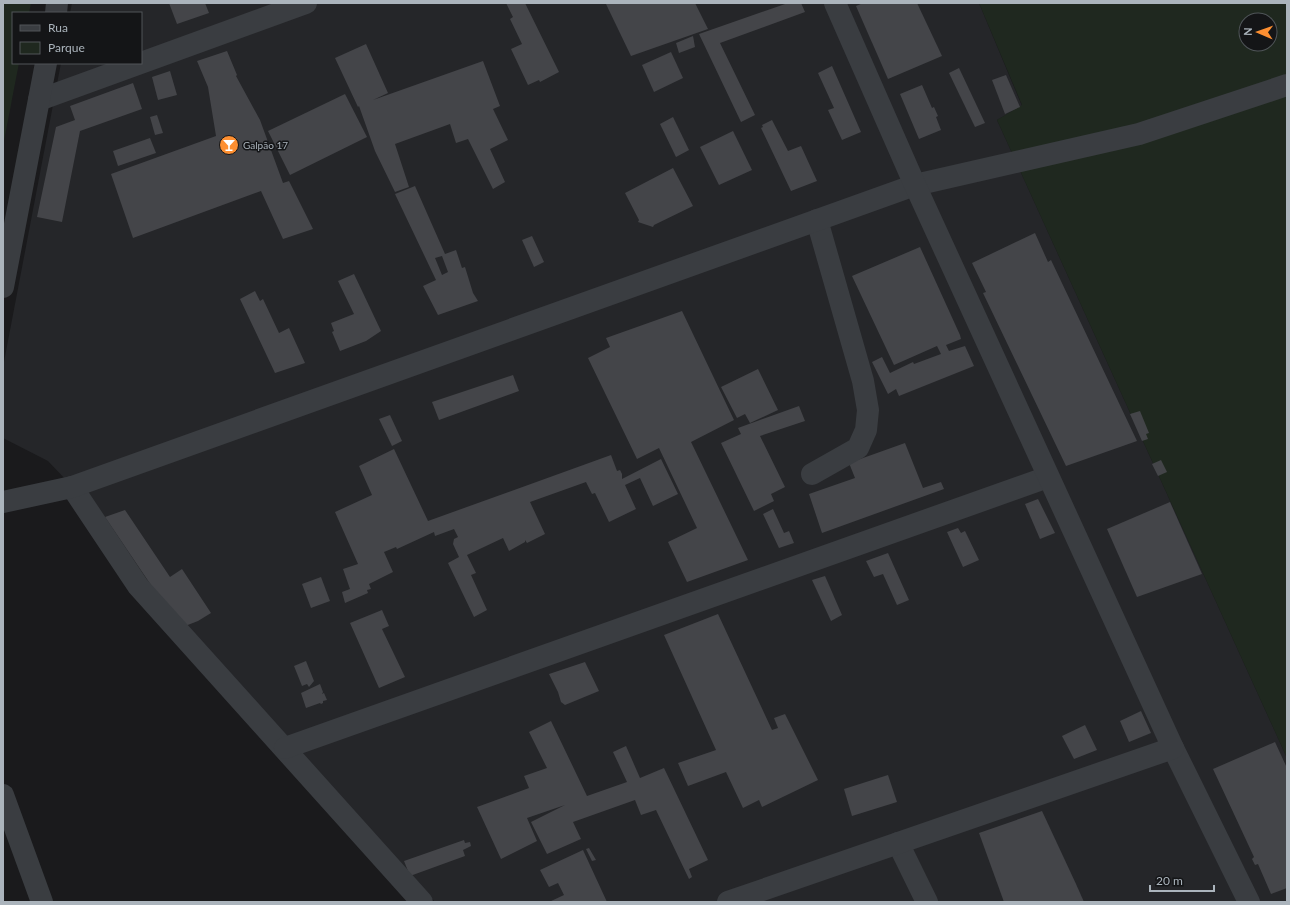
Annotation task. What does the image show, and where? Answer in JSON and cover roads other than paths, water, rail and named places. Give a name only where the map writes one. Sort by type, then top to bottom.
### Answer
[{"type":"lane","points":[[142,63],[306,3]]},
{"type":"lane","points":[[835,3],[915,185],[1048,477],[1173,748],[1249,902]]},
{"type":"lane","points":[[3,287],[46,64]]},
{"type":"lane","points":[[39,100],[138,64]]},
{"type":"lane","points":[[3,502],[72,487],[915,185],[1139,134],[1287,85]]},
{"type":"lane","points":[[812,474],[858,448],[866,430],[868,410],[863,381],[817,220]]},
{"type":"lane","points":[[285,748],[1048,477]]},
{"type":"lane","points":[[72,487],[138,586],[422,902]]},
{"type":"lane","points":[[728,902],[1173,748]]},
{"type":"lane","points":[[3,795],[42,902]]},
{"type":"lane","points":[[898,843],[926,902]]},
{"type":"place","name":"Galpão 17","points":[[229,145]]}]
